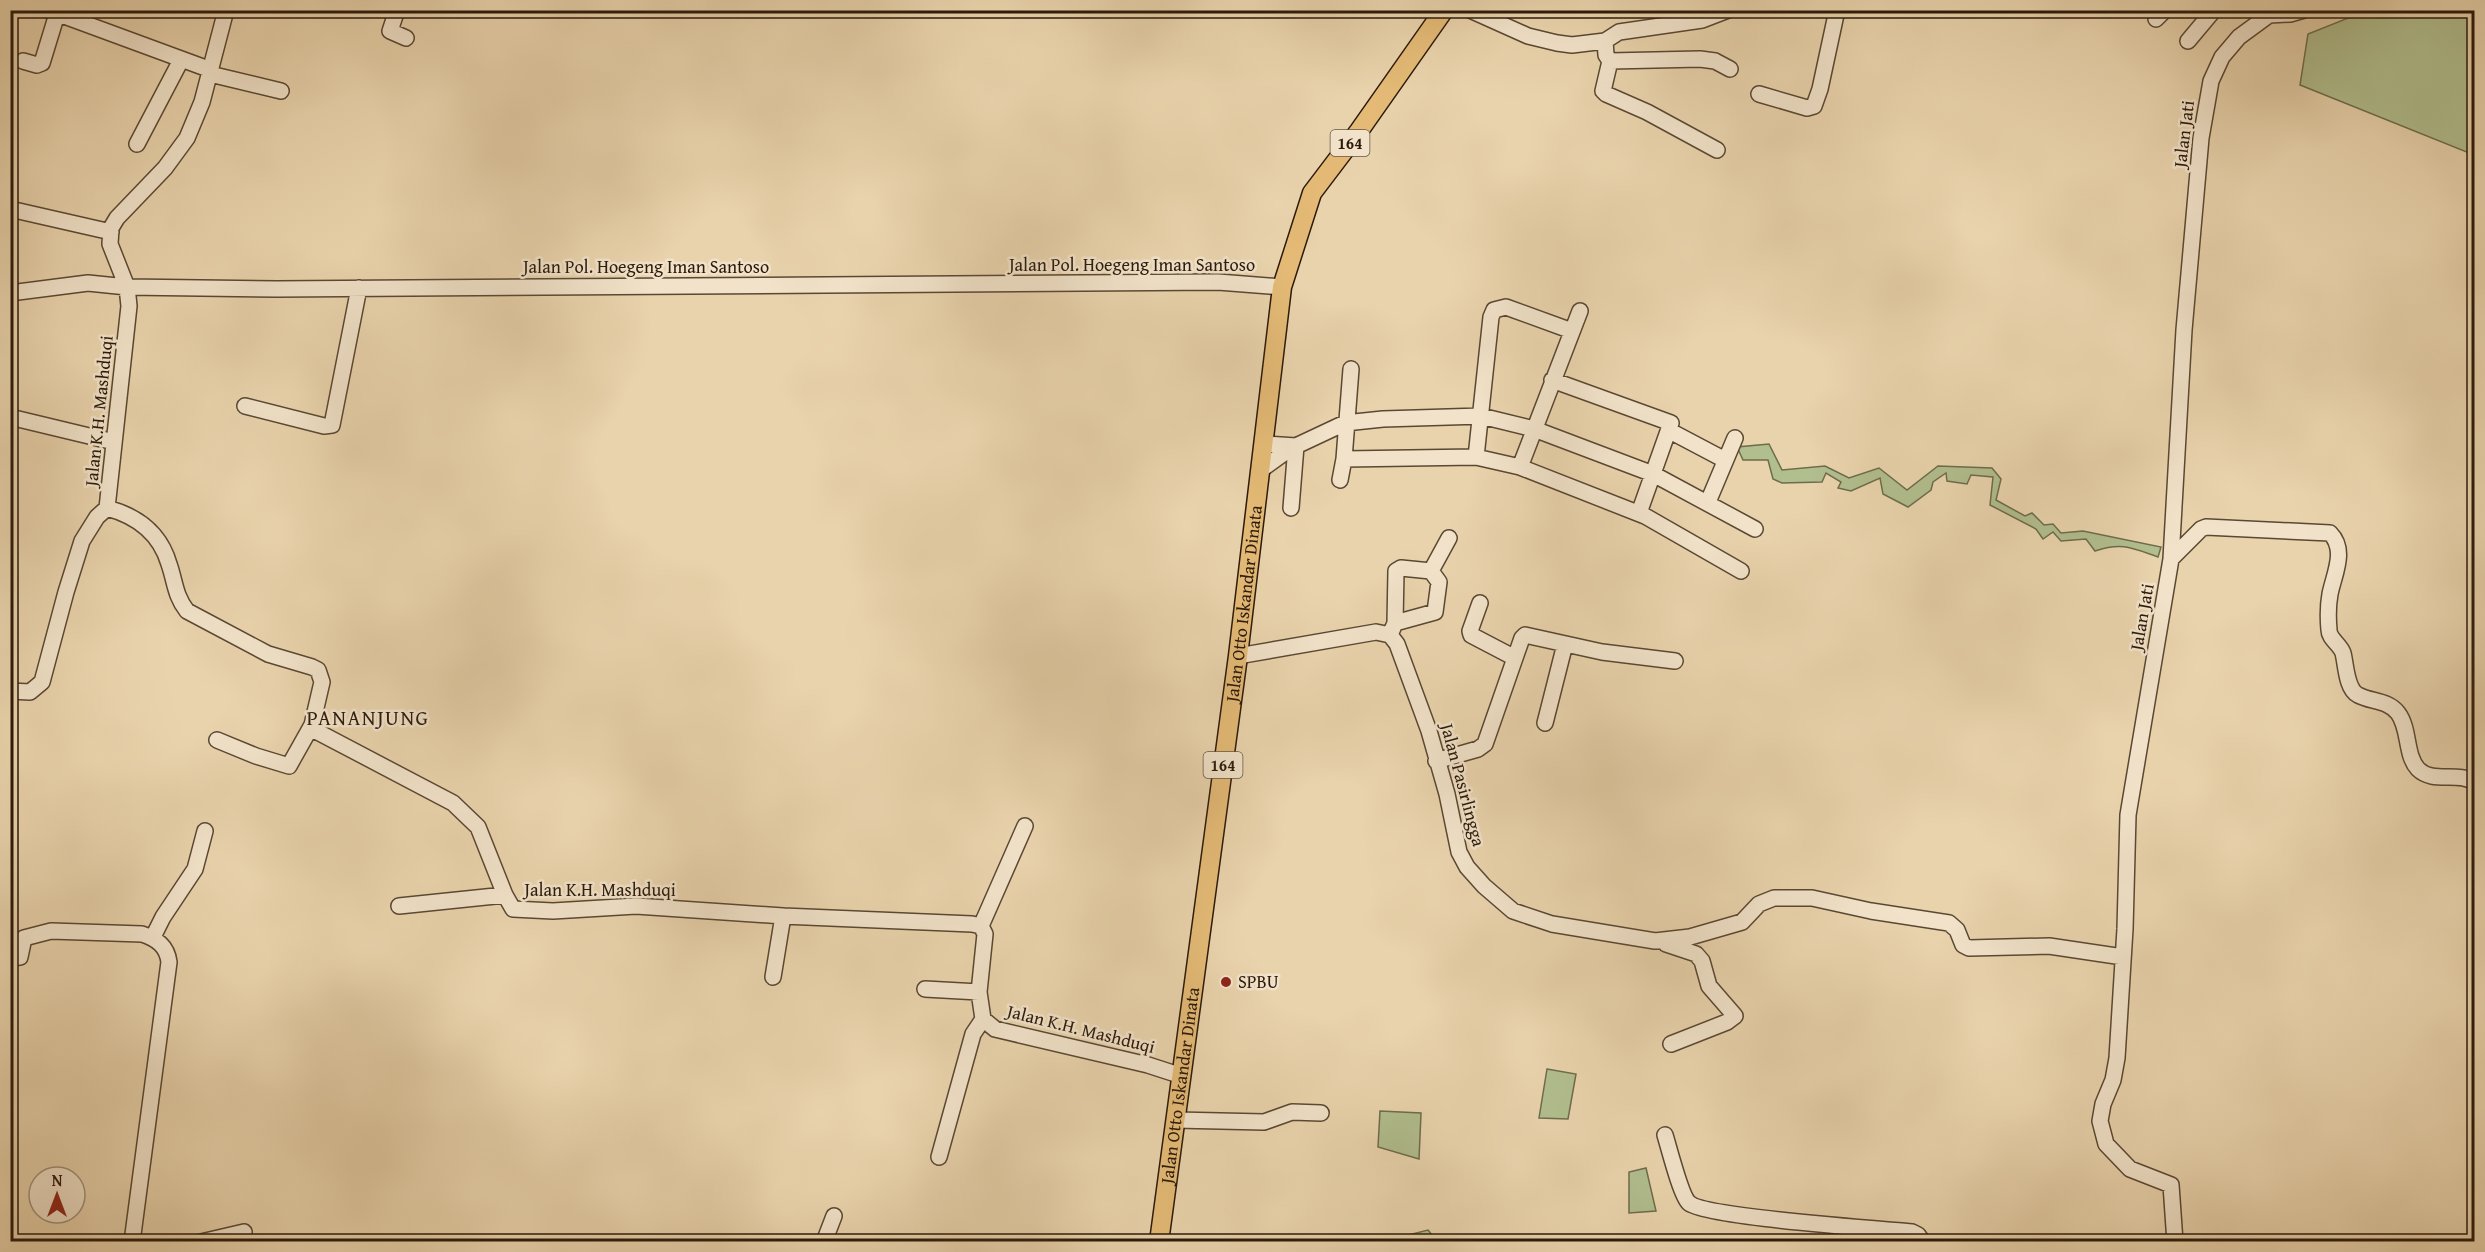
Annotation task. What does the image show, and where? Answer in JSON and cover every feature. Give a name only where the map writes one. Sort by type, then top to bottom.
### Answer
[{"type":"main road","name":"Jalan Otto Iskandar Dinata","points":[[1159,1242],[1238,656],[1282,287],[1312,193],[1359,131],[1444,10]]},
{"type":"street","points":[[10,209],[111,232],[117,218],[158,177],[187,138],[202,102],[226,10]]},
{"type":"street","points":[[397,10],[390,31],[406,38]]},
{"type":"street","points":[[1470,10],[1528,36],[1557,44],[1572,45],[1605,41],[1619,32],[1702,20],[1728,10]]},
{"type":"street","points":[[1759,94],[1807,108],[1814,106],[1820,89],[1837,10]]},
{"type":"street","points":[[2188,42],[2214,10]]},
{"type":"street","name":"Jalan Jati","points":[[2175,1242],[2171,1185],[2130,1168],[2106,1144],[2101,1132],[2103,1104],[2113,1080],[2117,1058],[2128,814],[2171,549],[2184,330],[2204,115],[2211,81],[2222,57],[2264,13],[2290,14],[2304,10]]},
{"type":"street","points":[[23,61],[37,65],[42,63],[53,12],[211,72],[281,91]]},
{"type":"street","points":[[1605,41],[1606,54],[1610,61],[1603,91],[1606,94],[1647,112],[1717,150]]},
{"type":"street","points":[[1610,61],[1700,59],[1715,62],[1730,69]]},
{"type":"street","points":[[136,144],[181,60]]},
{"type":"street","name":"Jalan K.H. Mashduqi","points":[[111,232],[110,244],[127,286],[129,306],[107,508],[123,512],[157,537],[165,549],[180,601],[188,610],[268,654],[318,670],[321,682],[312,725],[318,734],[453,804],[472,819],[485,843],[505,895],[513,909],[528,911],[636,906],[981,926],[985,934],[980,992],[983,1019],[995,1029],[1148,1065],[1182,1076]]},
{"type":"street","name":"Jalan Pol. Hoegeng Iman Santoso","points":[[10,293],[88,283],[127,286],[616,288],[1218,282],[1282,287]]},
{"type":"street","points":[[245,406],[324,426],[332,425],[359,288]]},
{"type":"street","points":[[1476,457],[1491,317],[1494,310],[1506,307],[1572,331]]},
{"type":"street","points":[[1520,467],[1580,311]]},
{"type":"street","points":[[1340,480],[1344,459],[1351,369]]},
{"type":"street","points":[[1552,380],[1670,422],[1670,431],[1639,513]]},
{"type":"street","points":[[1262,469],[1295,446],[1345,423],[1383,419],[1481,416],[1534,429],[1653,474],[1755,529]]},
{"type":"street","points":[[10,417],[114,442]]},
{"type":"street","points":[[1670,431],[1725,460]]},
{"type":"street","points":[[1708,502],[1735,438]]},
{"type":"street","points":[[1264,444],[1295,446]]},
{"type":"street","points":[[1291,508],[1295,446]]},
{"type":"street","points":[[1344,459],[1476,457],[1520,467],[1639,513],[1741,571]]},
{"type":"street","points":[[10,691],[30,692],[42,682],[82,541],[97,517],[107,508]]},
{"type":"street","points":[[2171,549],[2206,527],[2330,533],[2338,548],[2338,562],[2329,597],[2329,632],[2342,650],[2351,687],[2356,695],[2380,701],[2397,712],[2406,730],[2413,760],[2418,769],[2425,774],[2468,778],[2475,782]]},
{"type":"street","points":[[1431,571],[1449,538]]},
{"type":"street","points":[[1238,656],[1392,629],[1435,612],[1439,582],[1431,571],[1401,568],[1396,571],[1392,629]]},
{"type":"street","points":[[1480,603],[1470,631],[1471,635],[1515,658]]},
{"type":"street","name":"Jalan Pasirlingga","points":[[1392,629],[1428,731],[1447,794],[1460,852],[1467,867],[1499,901],[1513,911],[1552,924],[1654,941],[1690,937],[1742,922],[1760,904],[1774,898],[1812,898],[1872,911],[1949,923],[1957,930],[1963,945],[1969,948],[2049,946],[2123,957]]},
{"type":"street","points":[[1436,761],[1478,749],[1485,744],[1525,635],[1602,652],[1675,661]]},
{"type":"street","points":[[1545,723],[1565,644]]},
{"type":"street","points":[[217,741],[289,766],[312,725]]},
{"type":"street","points":[[981,926],[1025,826]]},
{"type":"street","points":[[153,937],[163,917],[195,869],[205,831]]},
{"type":"street","points":[[399,906],[505,895]]},
{"type":"street","points":[[773,977],[783,916]]},
{"type":"street","points":[[10,958],[20,957],[24,938],[51,931],[142,934],[153,937],[165,947],[170,962],[132,1242]]},
{"type":"street","points":[[1654,941],[1690,950],[1696,954],[1702,961],[1709,986],[1735,1016],[1727,1022],[1671,1044]]},
{"type":"street","points":[[925,989],[980,992]]},
{"type":"street","points":[[939,1157],[973,1034],[983,1019]]},
{"type":"street","points":[[1176,1120],[1264,1122],[1292,1112],[1321,1113]]},
{"type":"street","points":[[1665,1135],[1686,1200],[1695,1208],[1728,1214],[1912,1232],[1918,1235],[1923,1242]]},
{"type":"street","points":[[824,1242],[834,1216]]},
{"type":"street","points":[[201,1242],[244,1232]]},
{"type":"green space","points":[[2359,11],[2474,11],[2474,155],[2300,85],[2308,34],[2356,15]]},
{"type":"green space","points":[[1769,444],[1782,470],[1825,466],[1849,478],[1879,468],[1907,490],[1938,466],[1992,468],[2001,479],[1996,500],[2025,516],[2032,513],[2044,525],[2053,524],[2061,533],[2083,531],[2161,547],[2158,557],[2120,547],[2095,551],[2086,539],[2061,541],[2053,532],[2043,539],[2036,529],[1990,505],[1993,477],[1971,475],[1967,484],[1947,481],[1946,473],[1933,482],[1931,490],[1908,507],[1883,494],[1880,478],[1851,491],[1838,488],[1841,482],[1826,473],[1822,482],[1782,483],[1773,479],[1768,460],[1743,460],[1737,447]]},
{"type":"green space","points":[[1547,1069],[1576,1074],[1568,1119],[1539,1118]]},
{"type":"green space","points":[[1380,1111],[1421,1113],[1419,1159],[1378,1147]]},
{"type":"green space","points":[[1646,1168],[1656,1211],[1629,1213],[1629,1172]]},
{"type":"green space","points":[[1428,1230],[1437,1241],[1400,1241],[1400,1237]]},
{"type":"place","name":"SPBU","points":[[1226,982]]},
{"type":"district","name":"PANANJUNG","points":[[368,718]]}]
